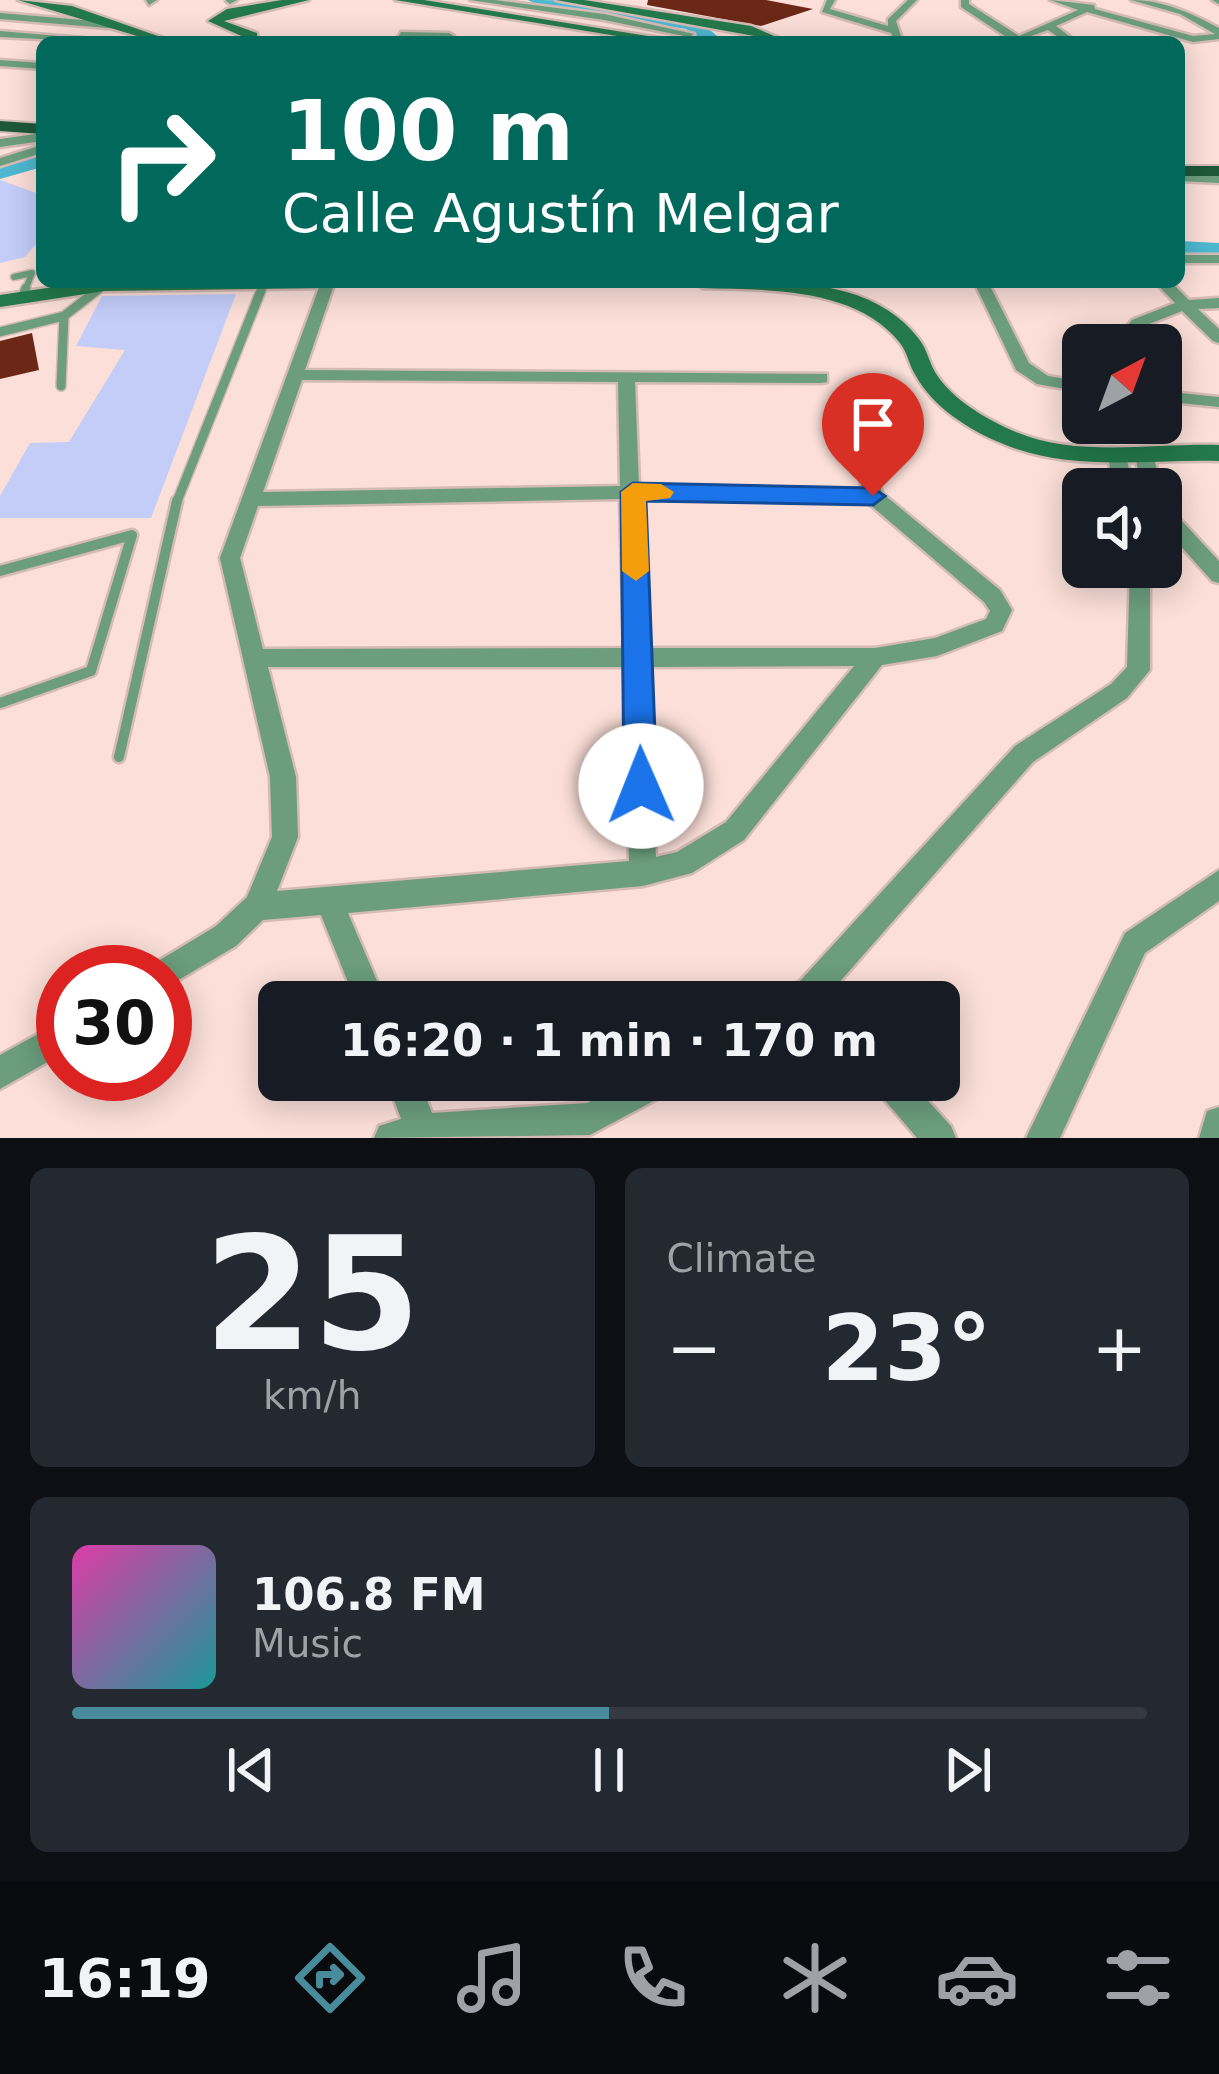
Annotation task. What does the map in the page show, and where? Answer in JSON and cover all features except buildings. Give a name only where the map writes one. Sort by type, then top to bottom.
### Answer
[{"type":"main road","points":[[24,0],[68,8],[150,36]]},
{"type":"main road","points":[[254,36],[214,21],[231,12],[303,0]]},
{"type":"main road","points":[[401,0],[663,36]]},
{"type":"main road","points":[[562,0],[766,36]]},
{"type":"main road","points":[[0,126],[36,132]]},
{"type":"main road","points":[[1185,174],[1218,174]]},
{"type":"main road","points":[[0,301],[86,288]]},
{"type":"main road","points":[[770,288],[826,293],[881,315],[910,341],[928,380],[986,427],[1047,450],[1117,455],[1219,452]]},
{"type":"street","points":[[474,0],[669,36]]},
{"type":"street","points":[[831,0],[824,6],[833,14],[894,36]]},
{"type":"street","points":[[897,36],[891,21],[913,0]]},
{"type":"street","points":[[965,0],[964,5],[1012,36]]},
{"type":"street","points":[[1054,0],[1181,36]]},
{"type":"street","points":[[1027,36],[1108,0]]},
{"type":"street","points":[[1135,0],[1183,12],[1218,41]]},
{"type":"street","points":[[0,52],[68,8]]},
{"type":"street","points":[[0,16],[119,26]]},
{"type":"street","points":[[675,21],[688,27],[686,36]]},
{"type":"street","points":[[1048,26],[1063,36]]},
{"type":"street","points":[[0,34],[36,39]]},
{"type":"street","points":[[402,34],[449,36]]},
{"type":"street","points":[[1185,37],[1218,41]]},
{"type":"street","points":[[0,63],[36,66]]},
{"type":"street","points":[[0,142],[36,134]]},
{"type":"street","points":[[0,162],[36,151]]},
{"type":"street","points":[[1185,259],[1219,259]]},
{"type":"street","points":[[192,957],[226,936],[257,907],[285,837],[283,777],[230,558],[298,375],[324,288]]},
{"type":"street","points":[[984,288],[1022,366],[1043,380],[1062,383]]},
{"type":"street","points":[[1168,288],[1219,338]]},
{"type":"street","points":[[1139,324],[1186,305],[1219,304]]},
{"type":"street","points":[[298,375],[821,379]]},
{"type":"street","points":[[626,376],[643,873]]},
{"type":"street","points":[[1182,398],[1219,402]]},
{"type":"street","points":[[254,658],[875,657],[937,647],[994,625],[1001,610],[992,596],[873,496],[858,424]]},
{"type":"street","points":[[1117,455],[1119,468]]},
{"type":"street","points":[[1144,455],[1147,468]]},
{"type":"street","points":[[252,500],[633,492],[873,496]]},
{"type":"street","points":[[1182,534],[1219,574]]},
{"type":"street","points":[[825,981],[1024,754],[1119,691],[1138,670],[1140,588]]},
{"type":"street","points":[[257,907],[643,873],[682,864],[735,831],[875,657]]},
{"type":"street","points":[[1043,1138],[1135,943],[1219,884]]},
{"type":"street","points":[[329,902],[362,981]]},
{"type":"street","points":[[0,1073],[36,1051]]},
{"type":"street","points":[[412,1101],[424,1134]]},
{"type":"street","points":[[391,1138],[590,1119],[623,1101]]},
{"type":"street","points":[[906,1101],[939,1138]]},
{"type":"street","points":[[1216,1138],[1219,1123]]},
{"type":"lane","points":[[14,277],[32,273],[22,298]]},
{"type":"lane","points":[[0,332],[64,316],[101,288]]},
{"type":"lane","points":[[119,757],[170,520],[262,288]]},
{"type":"lane","points":[[62,386],[64,316]]},
{"type":"lane","points":[[0,572],[132,535],[91,671],[0,703]]},
{"type":"shaded area","points":[[0,180],[36,193],[36,244],[25,257],[0,263]]},
{"type":"shaded area","points":[[236,294],[151,518],[0,518],[0,496],[30,443],[69,442],[125,350],[76,346],[102,296]]},
{"type":"waterway","points":[[537,0],[692,24],[707,36]]},
{"type":"waterway","points":[[0,171],[36,161]]},
{"type":"waterway","points":[[1185,250],[1219,252]]},
{"type":"slow traffic","points":[[636,571],[633,492],[661,492]]},
{"type":"route","points":[[641,786],[633,492],[873,496]]}]
